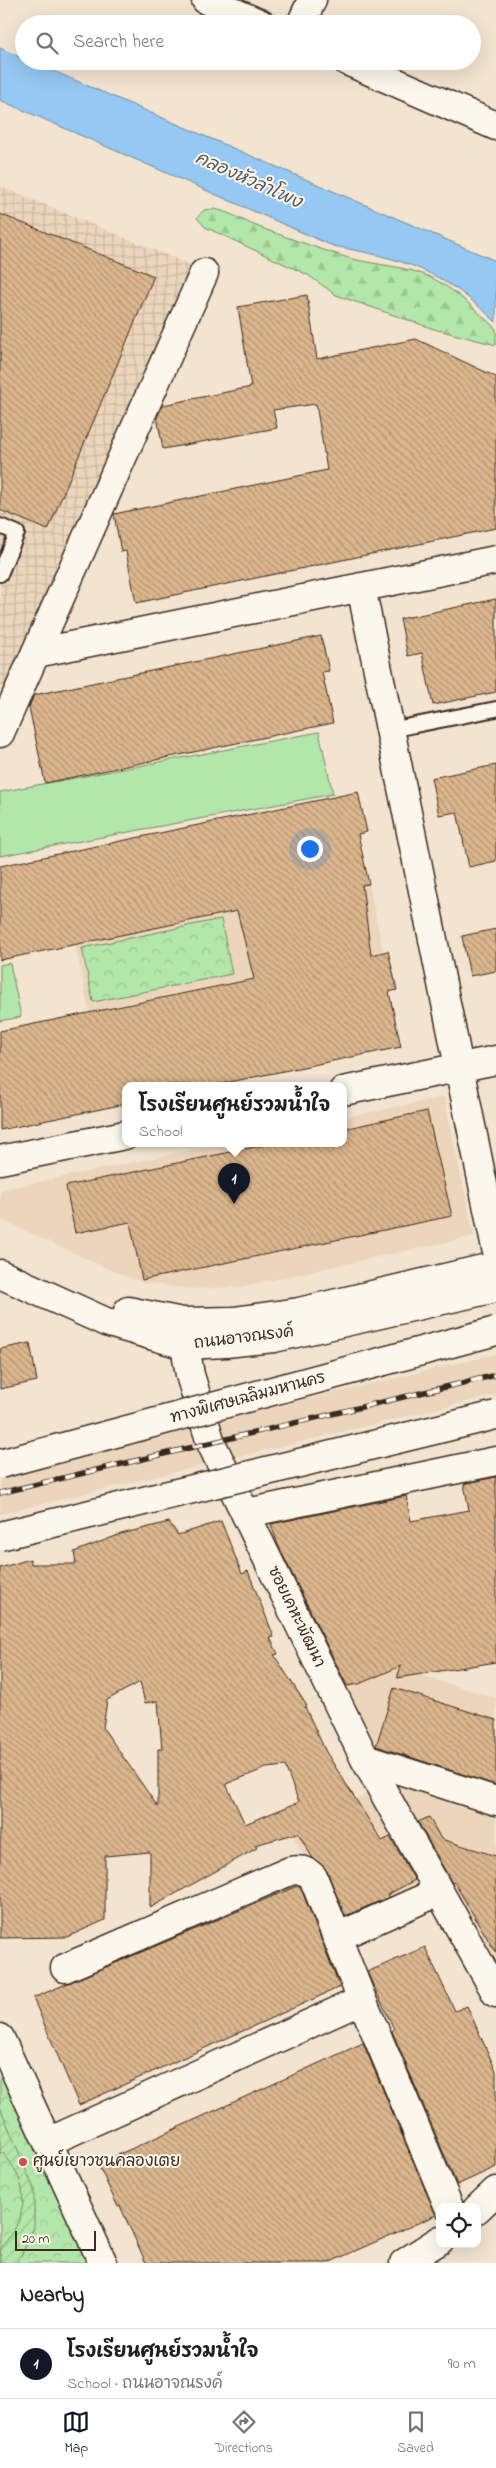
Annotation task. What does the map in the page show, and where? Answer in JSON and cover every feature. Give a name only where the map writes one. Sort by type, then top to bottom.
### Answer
[{"type":"main road","points":[[206,0],[240,15]]},
{"type":"main road","points":[[304,15],[312,0]]},
{"type":"main road","points":[[368,70],[496,126]]},
{"type":"main road","points":[[0,733],[204,272]]},
{"type":"main road","points":[[36,653],[496,560]]},
{"type":"main road","points":[[361,587],[496,1248]]},
{"type":"main road","points":[[347,1090],[496,1060]]},
{"type":"main road","points":[[0,1160],[122,1136]]},
{"type":"main road","name":"ถนนอาจณรงค์","points":[[0,1256],[74,1292],[184,1334],[234,1321],[299,1312],[496,1266]]},
{"type":"main road","name":"ถนนอาจณรงค์","points":[[0,1274],[106,1322],[184,1334],[226,1343],[274,1338],[496,1288]]},
{"type":"main road","name":"ทางพิเศษเฉลิมมหานคร","points":[[0,1464],[496,1332]]},
{"type":"main road","name":"ซอยเคหะพัฒนา","points":[[184,1334],[190,1375],[211,1443],[247,1513],[365,1759],[496,1993]]},
{"type":"main road","points":[[0,1536],[496,1415]]},
{"type":"main road","points":[[247,1513],[496,1461]]},
{"type":"main road","points":[[365,1759],[496,1801]]},
{"type":"main road","points":[[65,1968],[297,1870],[309,1873],[313,1877],[362,2000],[447,2203]]},
{"type":"main road","points":[[337,1938],[438,1892]]},
{"type":"main road","points":[[48,2142],[362,2000]]},
{"type":"main road","points":[[0,2038],[103,2263]]},
{"type":"main road","points":[[481,2205],[496,2191]]},
{"type":"main road","points":[[408,2262],[436,2243]]},
{"type":"lane","points":[[0,526],[17,533],[0,574]]},
{"type":"lane","points":[[390,730],[496,709]]},
{"type":"shaded area","points":[[0,186],[198,268],[0,706]]},
{"type":"shaded area","points":[[369,884],[383,952],[89,1012],[75,944]]},
{"type":"shaded area","points":[[444,1097],[474,1236],[240,1287],[192,1289],[144,1283],[115,1272],[0,1219],[0,1190],[206,1147],[347,1147],[347,1117]]},
{"type":"shaded area","points":[[496,1354],[496,1395],[0,1514],[0,1472]]},
{"type":"shaded area","points":[[324,1481],[403,1670],[496,1698],[496,1998],[422,1887],[342,1926],[292,1834],[373,1791],[234,1500]]},
{"type":"green space","points":[[214,209],[266,230],[351,259],[411,270],[434,279],[459,296],[496,329],[496,345],[434,329],[336,295],[308,275],[205,227],[197,218],[204,210]]},
{"type":"green space","points":[[319,732],[333,794],[0,856],[0,792]]},
{"type":"green space","points":[[221,919],[232,974],[93,1002],[82,948]]},
{"type":"green space","points":[[10,963],[21,1017],[0,1021],[0,965]]},
{"type":"green space","name":"ศูนย์เยาวชนคลองเตย","points":[[0,2061],[92,2263],[0,2263]]},
{"type":"green space","points":[[0,2107],[34,2189],[34,2228],[20,2258],[15,2263],[0,2263],[1,2248],[18,2222],[23,2201],[20,2181],[16,2172],[3,2153],[0,2153]]},
{"type":"water","name":"คลองหัวลำโพง","points":[[0,48],[15,55],[15,70],[51,70],[496,261],[496,322],[458,290],[421,269],[381,256],[333,246],[0,100]]},
{"type":"building","points":[[0,214],[154,276],[48,530],[0,510]]},
{"type":"building","points":[[307,295],[317,359],[416,339],[496,377],[496,528],[136,603],[126,551],[121,552],[114,514],[327,470],[316,404],[273,410],[277,428],[163,449],[157,417],[163,405],[251,387],[238,307]]},
{"type":"building","points":[[496,599],[496,692],[433,705],[422,653],[408,656],[400,619]]},
{"type":"building","points":[[321,636],[329,671],[322,672],[333,723],[45,783],[29,707],[34,695]]},
{"type":"building","points":[[496,765],[496,861],[469,867],[457,812],[439,815],[431,778]]},
{"type":"building","points":[[358,792],[367,832],[358,834],[369,884],[362,885],[371,955],[388,951],[397,990],[389,992],[401,1047],[230,1082],[122,1082],[122,1105],[0,1130],[0,1031],[254,979],[237,911],[0,960],[0,866]]},
{"type":"building","points":[[496,929],[496,971],[470,976],[462,936]]},
{"type":"building","points":[[427,1111],[452,1216],[142,1280],[130,1222],[75,1233],[66,1186],[255,1147],[347,1147],[347,1128]]},
{"type":"building","points":[[30,1343],[37,1381],[0,1389],[0,1349]]},
{"type":"building","points":[[496,1477],[496,1662],[397,1678],[401,1666],[359,1684],[347,1686],[278,1545],[271,1524],[406,1496],[411,1521],[469,1510],[464,1484]]},
{"type":"building","points":[[221,1521],[242,1574],[248,1571],[274,1637],[270,1638],[278,1654],[274,1655],[307,1706],[305,1707],[326,1752],[382,1841],[390,1837],[415,1880],[387,1895],[389,1897],[345,1916],[327,1871],[312,1857],[298,1833],[255,1845],[257,1848],[150,1908],[150,1852],[105,1856],[105,1920],[67,1937],[0,1938],[0,1568],[30,1559],[31,1564],[76,1564],[74,1552],[121,1534],[169,1522],[178,1535]],"holes":[[[140,1682],[145,1703],[158,1701],[162,1749],[158,1749],[158,1807],[103,1728],[107,1700]],[[285,1766],[299,1802],[245,1824],[226,1784],[266,1768]]]},
{"type":"building","points":[[394,1688],[496,1720],[496,1785],[376,1746]]},
{"type":"building","points":[[429,1817],[441,1839],[496,1856],[496,1953],[454,1882],[452,1883],[418,1822]]},
{"type":"building","points":[[300,1886],[340,1987],[79,2105],[33,1998]]},
{"type":"building","points":[[425,1947],[455,2011],[467,2006],[496,2071],[496,2167],[457,2185],[392,2031],[394,2029],[367,1972]]},
{"type":"building","points":[[363,2043],[436,2215],[328,2263],[146,2263],[98,2164]]},
{"type":"railway","points":[[0,1493],[496,1375]]},
{"type":"place","name":"โรงเรียนศูนย์รวมน้ำใจ","points":[[234,1204]]},
{"type":"place","name":"ศูนย์เยาวชนคลองเตย","points":[[23,2162]]}]
